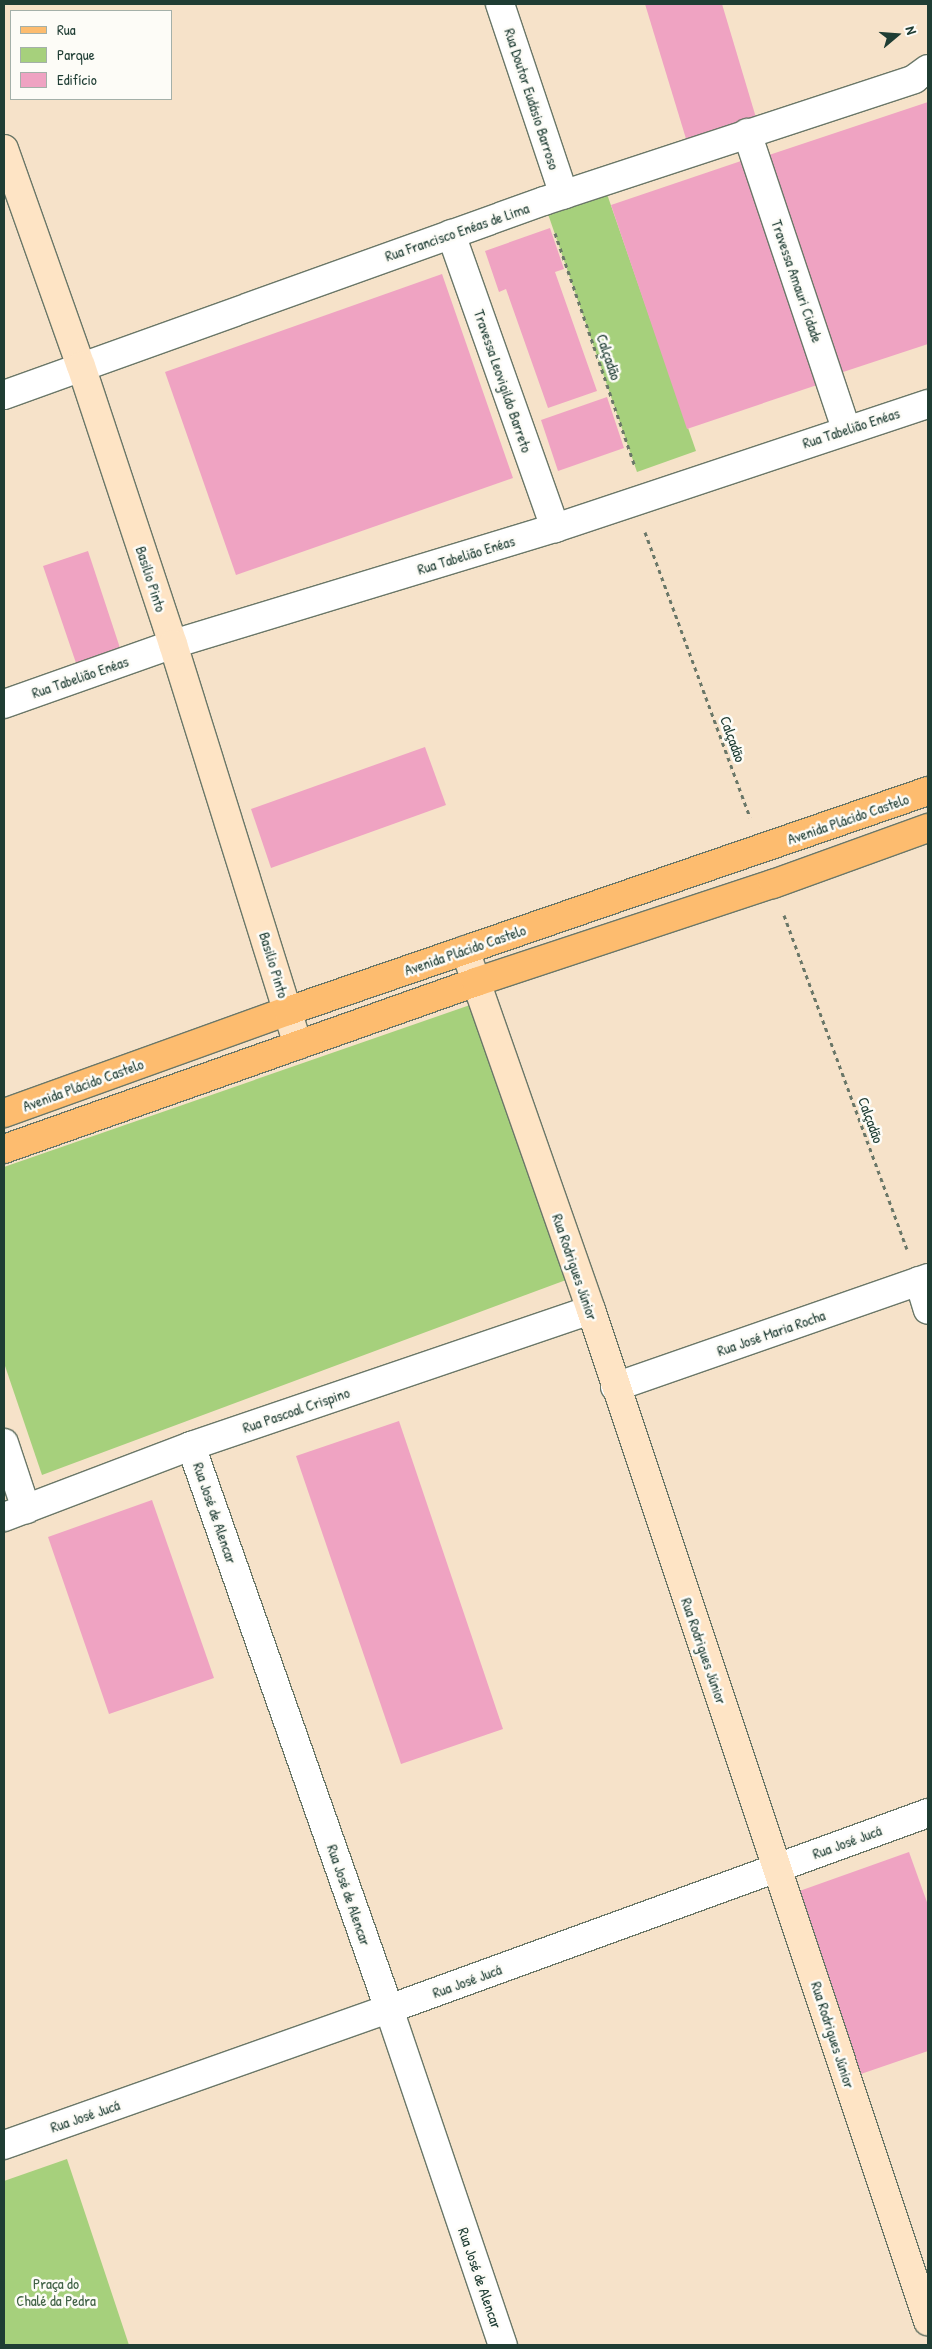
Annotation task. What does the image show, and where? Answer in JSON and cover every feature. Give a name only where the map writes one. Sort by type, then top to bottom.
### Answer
[{"type":"main road","name":"Basilio Pinto","points":[[4,149],[81,366],[173,644],[298,1045]]},
{"type":"main road","name":"Avenida Plácido Castelo","points":[[4,1113],[288,1011],[762,850],[928,791]]},
{"type":"main road","points":[[4,1149],[476,982],[773,884],[928,828]]},
{"type":"main road","name":"Rua Rodrigues Júnior","points":[[465,950],[591,1310],[615,1387],[928,2322]]},
{"type":"street","name":"Rua Doutor Eudásio Barroso","points":[[500,4],[554,198]]},
{"type":"street","name":"Rua Francisco Enéas de Lima","points":[[4,394],[554,198],[924,76]]},
{"type":"street","name":"Travessa Amauri Cidade","points":[[747,133],[846,429]]},
{"type":"street","name":"Travessa Leovigildo Barreto","points":[[451,234],[555,528]]},
{"type":"street","name":"Rua Tabelião Enéas","points":[[4,704],[173,644],[555,528],[846,429],[928,404]]},
{"type":"street","points":[[923,1280],[928,1310]]},
{"type":"street","name":"Rua José Maria Rocha","points":[[615,1387],[923,1280]]},
{"type":"street","name":"Rua Pascoal Crispino","points":[[15,1513],[191,1446],[591,1310]]},
{"type":"street","points":[[4,1442],[15,1513]]},
{"type":"street","name":"Rua José de Alencar","points":[[191,1446],[389,2009],[503,2345]]},
{"type":"street","name":"Rua José Jucá","points":[[4,2145],[389,2009],[928,1813]]},
{"type":"path","name":"Calçadão","points":[[554,198],[637,472],[634,501],[762,850]]},
{"type":"path","name":"Calçadão","points":[[773,884],[923,1280]]},
{"type":"green space","points":[[607,194],[696,451],[637,472],[548,214]]},
{"type":"green space","points":[[470,1005],[566,1280],[42,1475],[4,1363],[4,1167]]},
{"type":"green space","name":"Praça do Chalé da Pedra","points":[[67,2159],[129,2345],[4,2345],[4,2181]]},
{"type":"building","points":[[645,4],[722,4],[757,121],[687,142]]},
{"type":"building","points":[[928,102],[928,344],[837,374],[763,157]]},
{"type":"building","points":[[744,160],[820,384],[687,429],[611,205]]},
{"type":"building","points":[[550,228],[564,269],[555,272],[597,391],[548,408],[506,289],[499,292],[485,251]]},
{"type":"building","points":[[442,274],[513,478],[236,575],[165,372]]},
{"type":"building","points":[[607,397],[624,448],[558,471],[541,420]]},
{"type":"building","points":[[88,551],[120,648],[76,663],[43,566]]},
{"type":"building","points":[[425,747],[446,805],[271,868],[251,809]]},
{"type":"building","points":[[399,1421],[503,1729],[401,1764],[296,1456]]},
{"type":"building","points":[[152,1500],[214,1678],[109,1714],[48,1537]]},
{"type":"building","points":[[909,1852],[928,1905],[928,2051],[855,2076],[791,1894]]}]
